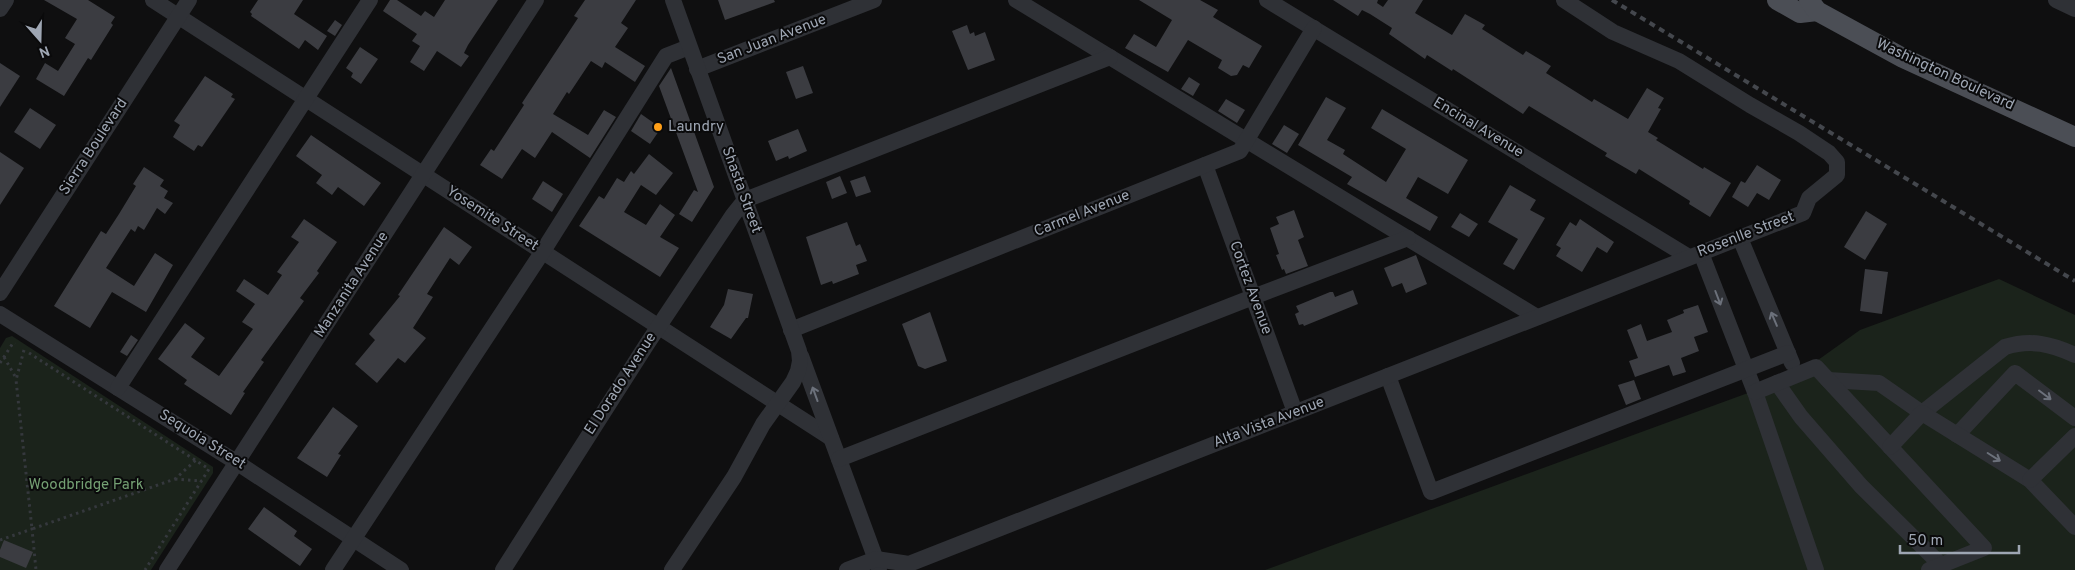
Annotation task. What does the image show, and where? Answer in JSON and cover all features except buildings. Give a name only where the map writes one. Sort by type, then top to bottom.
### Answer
[{"type":"main road","name":"Washington Boulevard","points":[[1777,0],[1800,13],[1813,6],[1903,58],[2075,137]]},
{"type":"street","points":[[0,9],[6,0]]},
{"type":"street","name":"Yosemite Street","points":[[154,0],[831,438]]},
{"type":"street","name":"Sierra Boulevard","points":[[0,294],[189,0]]},
{"type":"street","points":[[118,388],[370,0]]},
{"type":"street","name":"Manzanita Avenue","points":[[167,570],[536,0]]},
{"type":"street","name":"Shasta Street","points":[[673,0],[791,330],[878,565]]},
{"type":"street","name":"San Juan Avenue","points":[[697,69],[874,0]]},
{"type":"street","points":[[1016,0],[1538,317]]},
{"type":"street","name":"Encinal Avenue","points":[[1268,0],[1695,255]]},
{"type":"street","name":"Rosenlle Street","points":[[1564,0],[1613,32],[1679,61],[1829,154],[1838,162],[1837,176],[1809,198],[1803,213],[1695,255]]},
{"type":"street","points":[[2056,0],[2075,9]]},
{"type":"street","name":"Carmel Avenue","points":[[791,330],[1240,151],[1314,28]]},
{"type":"street","points":[[333,570],[543,251],[666,56],[689,47]]},
{"type":"street","points":[[745,200],[1110,57]]},
{"type":"street","name":"Cortez Avenue","points":[[1205,165],[1295,412]]},
{"type":"street","name":"El Dorado Avenue","points":[[502,570],[658,326],[745,200]]},
{"type":"street","points":[[839,459],[1408,238]]},
{"type":"street","points":[[1740,238],[1797,374]]},
{"type":"street","points":[[1695,255],[1755,392],[1816,570]]},
{"type":"street","name":"Alta Vista Avenue","points":[[878,565],[909,564],[1695,255]]},
{"type":"street","name":"Sequoia Street","points":[[0,314],[236,462],[401,570]]},
{"type":"street","points":[[1890,447],[1922,413],[2005,347],[2018,343],[2033,342],[2054,346],[2075,355]]},
{"type":"street","name":"Shasta Street","points":[[672,570],[729,484],[763,424],[798,371],[799,351]]},
{"type":"street","points":[[1388,376],[1431,492],[1788,353]]},
{"type":"street","points":[[1755,392],[1816,367],[1984,548],[1935,568],[1801,417],[1777,383]]},
{"type":"street","points":[[1957,435],[2015,373],[2075,418]]},
{"type":"street","points":[[1828,380],[1879,384],[2030,480],[2075,527]]},
{"type":"street","points":[[2030,480],[2075,436]]},
{"type":"street","points":[[848,570],[878,565]]},
{"type":"path","points":[[0,363],[13,343],[209,469],[145,570]]},
{"type":"path","points":[[24,350],[16,380],[36,570]]},
{"type":"path","points":[[4,357],[16,380]]},
{"type":"path","points":[[0,540],[175,479],[196,460]]},
{"type":"path","points":[[175,479],[202,481]]},
{"type":"green space","points":[[1999,279],[2075,315],[2075,570],[1265,570],[1797,375],[1860,330]]},
{"type":"green space","name":"Woodbridge Park","points":[[12,336],[213,467],[213,473],[151,570],[0,570],[0,348],[6,338]]},
{"type":"railway","points":[[1612,0],[2075,281]]},
{"type":"place","name":"Laundry","points":[[658,127]]}]
